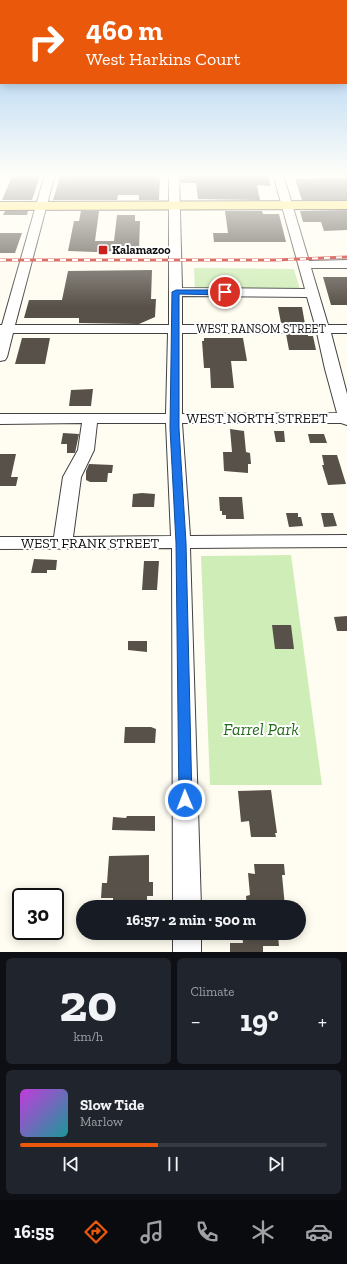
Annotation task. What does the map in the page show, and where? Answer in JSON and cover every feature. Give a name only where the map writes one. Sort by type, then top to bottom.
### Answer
[{"type":"street","points":[[0,357],[3,329],[37,218]]},
{"type":"street","points":[[175,218],[176,292],[174,419],[181,543],[187,900]]},
{"type":"street","points":[[292,218],[323,329],[332,369],[347,418]]},
{"type":"street","points":[[304,265],[347,264]]},
{"type":"street","points":[[176,292],[312,293]]},
{"type":"street","name":"WEST RANSOM STREET","points":[[3,329],[347,329]]},
{"type":"street","name":"WEST NORTH STREET","points":[[0,420],[347,418]]},
{"type":"street","points":[[63,542],[72,477],[86,450],[90,419]]},
{"type":"street","name":"WEST FRANK STREET","points":[[0,543],[347,541]]},
{"type":"street","points":[[187,940],[187,952]]},
{"type":"green space","points":[[194,268],[294,269],[301,293],[195,292]]},
{"type":"green space","name":"Farrel Park","points":[[291,555],[322,785],[210,785],[201,556]]},
{"type":"building","points":[[80,218],[98,218],[95,241],[114,241],[117,218],[135,218],[135,221],[140,221],[139,250],[95,252],[68,251],[74,221],[79,221]]},
{"type":"building","points":[[226,218],[280,218],[286,242],[214,242],[213,233],[228,233]]},
{"type":"building","points":[[302,218],[347,218],[347,230],[324,231],[321,222],[303,222]]},
{"type":"building","points":[[0,233],[22,233],[15,253],[0,253]]},
{"type":"building","points":[[152,270],[151,299],[156,299],[155,317],[139,324],[79,323],[79,318],[24,318],[29,300],[62,300],[68,271]]},
{"type":"building","points":[[323,277],[347,277],[347,305],[331,305]]},
{"type":"building","points":[[278,307],[302,307],[305,324],[281,323]]},
{"type":"building","points":[[286,334],[308,334],[308,336],[313,336],[316,350],[289,350]]},
{"type":"building","points":[[22,338],[50,338],[45,364],[15,364]]},
{"type":"building","points":[[204,338],[243,338],[247,361],[231,361],[234,388],[211,388],[210,368],[204,368],[202,341],[204,341]]},
{"type":"building","points":[[93,389],[91,406],[69,406],[71,390]]},
{"type":"building","points":[[230,429],[244,431],[246,452],[250,453],[251,464],[248,464],[248,473],[224,471],[223,452],[232,452]]},
{"type":"building","points":[[274,431],[284,431],[285,442],[276,442]]},
{"type":"building","points":[[63,433],[79,434],[75,453],[67,453],[67,444],[61,444]]},
{"type":"building","points":[[308,434],[324,434],[327,443],[310,443]]},
{"type":"building","points":[[0,454],[16,454],[11,477],[18,477],[16,486],[0,486]]},
{"type":"building","points":[[322,455],[337,455],[346,484],[328,485],[322,465],[324,465]]},
{"type":"building","points":[[89,464],[113,465],[112,473],[108,473],[107,482],[90,482],[86,480],[86,471]]},
{"type":"building","points":[[133,494],[155,494],[154,507],[132,507]]},
{"type":"building","points":[[219,497],[242,497],[244,519],[226,519],[226,515],[222,515],[222,511],[220,511]]},
{"type":"building","points":[[286,513],[298,513],[298,517],[301,517],[303,526],[289,527]]},
{"type":"building","points":[[321,513],[333,513],[337,526],[324,527]]},
{"type":"building","points":[[34,559],[57,560],[56,570],[47,570],[47,573],[31,573]]},
{"type":"building","points":[[144,561],[159,561],[157,590],[142,590]]},
{"type":"building","points":[[347,616],[347,631],[337,631],[334,617]]},
{"type":"building","points":[[272,625],[291,625],[294,649],[275,649]]},
{"type":"building","points":[[128,641],[147,641],[147,652],[128,650]]},
{"type":"building","points":[[125,727],[151,727],[156,729],[155,743],[124,743]]},
{"type":"building","points":[[271,790],[277,833],[275,833],[276,837],[251,837],[249,821],[241,822],[238,791]]},
{"type":"building","points":[[127,816],[155,816],[155,831],[112,830],[113,817],[126,818]]},
{"type":"building","points":[[149,855],[149,882],[153,882],[153,896],[147,896],[147,900],[113,900],[113,898],[101,898],[102,883],[107,883],[109,856]]},
{"type":"building","points":[[254,864],[284,864],[285,875],[282,875],[284,900],[246,900],[246,896],[250,895],[248,873],[255,874]]},
{"type":"building","points":[[243,940],[278,940],[279,946],[263,946],[263,952],[230,952],[230,943],[243,943]]},
{"type":"railway","points":[[0,260],[275,260],[347,257]]},
{"type":"place","name":"Kalamazoo","points":[[103,250]]},
{"type":"route","points":[[185,800],[181,543],[174,428],[176,292],[225,292]]}]
